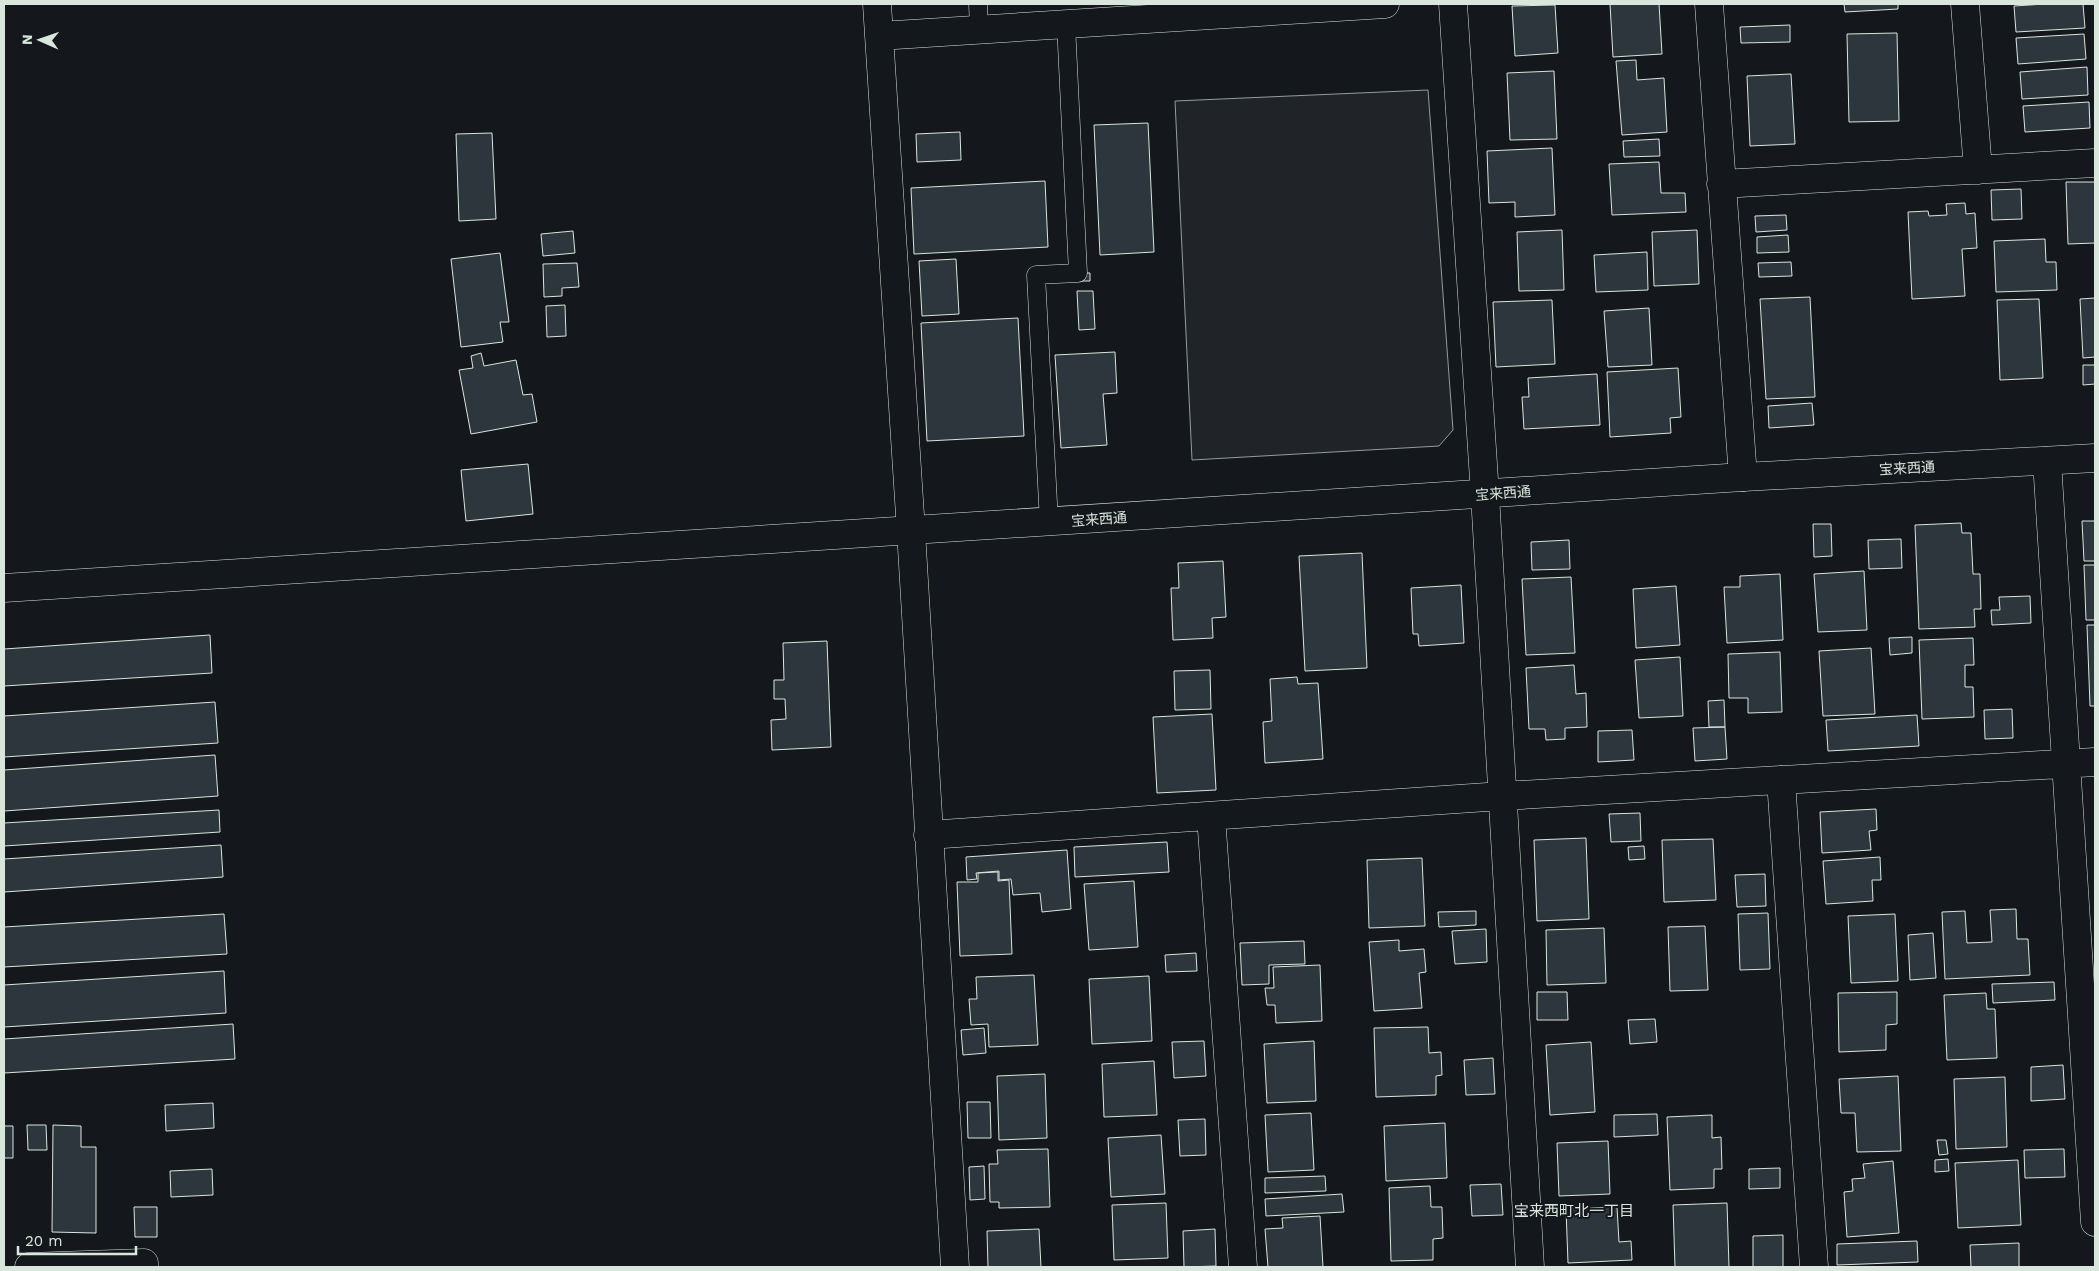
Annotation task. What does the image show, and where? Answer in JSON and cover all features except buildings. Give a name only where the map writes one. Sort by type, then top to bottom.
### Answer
[{"type":"street","points":[[876,4],[911,531],[955,1267]]},
{"type":"street","points":[[878,36],[979,16],[1066,24],[1160,11],[1385,4]]},
{"type":"street","points":[[1453,4],[1485,495],[1530,1267]]},
{"type":"street","points":[[1709,4],[1743,477]]},
{"type":"street","points":[[1965,4],[1978,170]]},
{"type":"street","points":[[1721,184],[2095,163]]},
{"type":"street","name":"宝来西通","points":[[4,588],[1485,495],[1743,477],[2095,458]]},
{"type":"street","points":[[2047,461],[2095,1222]]},
{"type":"street","points":[[928,835],[1502,796],[2095,762]]},
{"type":"street","points":[[1781,780],[1814,1267]]},
{"type":"street","points":[[1211,816],[1243,1267]]},
{"type":"street","points":[[29,1267],[144,1263],[144,1267]]},
{"type":"lane","points":[[1049,522],[1036,275],[1078,273],[1066,24]]},
{"type":"shaded area","points":[[1428,90],[1453,430],[1439,446],[1192,460],[1175,101]]},
{"type":"district","name":"宝来西町北一丁目","points":[[1574,1211]]}]
